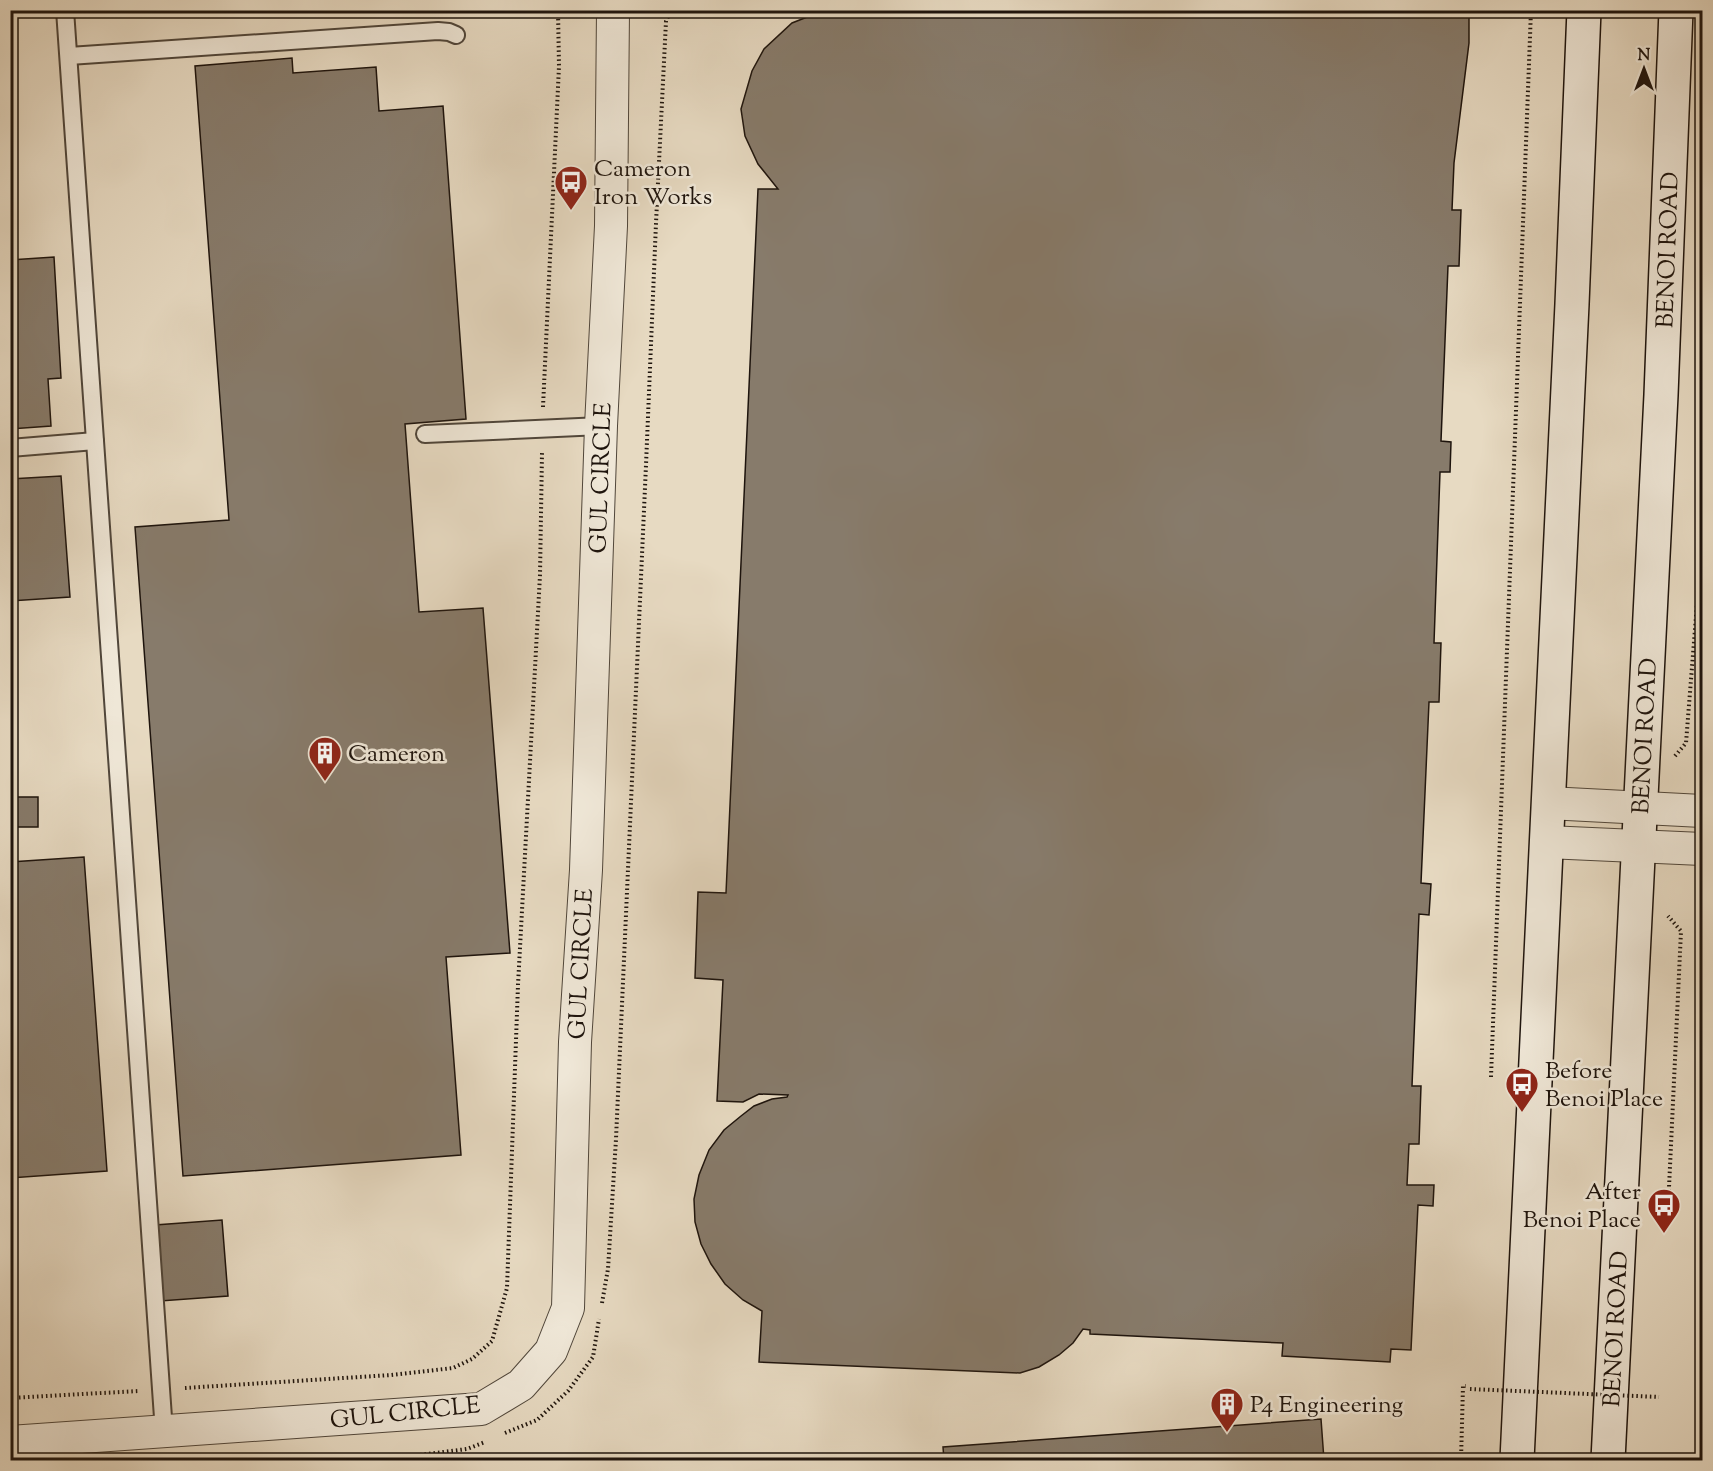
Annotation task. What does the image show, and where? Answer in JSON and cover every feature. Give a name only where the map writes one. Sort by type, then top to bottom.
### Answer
[{"type":"main road","points":[[1517,1461],[1584,10]]},
{"type":"main road","name":"BENOI ROAD","points":[[1608,1461],[1661,395],[1676,10]]},
{"type":"street","name":"GUL CIRCLE","points":[[10,1442],[64,1450],[164,1432],[481,1409],[522,1387],[551,1351],[568,1308],[575,1042],[586,870],[601,426],[611,225],[614,10]]},
{"type":"street","points":[[1548,803],[1702,811]]},
{"type":"street","points":[[1547,842],[1702,849]]},
{"type":"lane","points":[[66,10],[164,1432]]},
{"type":"lane","points":[[69,56],[438,31],[456,35]]},
{"type":"lane","points":[[425,434],[601,426]]},
{"type":"lane","points":[[10,448],[95,441]]},
{"type":"path","points":[[10,1398],[391,1375],[453,1368],[472,1359],[492,1341],[507,1288],[518,985],[540,575],[542,429],[559,66],[558,10]]},
{"type":"path","points":[[1491,1077],[1532,10]]},
{"type":"path","points":[[1674,758],[1686,743],[1698,591],[1702,504]]},
{"type":"path","points":[[1661,909],[1681,931],[1668,1209]]},
{"type":"path","points":[[1461,1461],[1463,1386],[1659,1397]]},
{"type":"building","points":[[830,10],[1469,10],[1469,43],[1454,163],[1452,210],[1461,210],[1459,266],[1448,266],[1441,441],[1451,442],[1450,472],[1440,472],[1434,643],[1441,643],[1439,702],[1429,702],[1421,883],[1431,884],[1429,915],[1419,914],[1412,1086],[1421,1086],[1419,1144],[1409,1144],[1407,1185],[1434,1185],[1433,1206],[1418,1205],[1411,1350],[1391,1349],[1390,1362],[1282,1356],[1283,1343],[1090,1334],[1090,1330],[1083,1329],[1073,1343],[1059,1355],[1039,1367],[1020,1373],[759,1362],[762,1311],[743,1300],[725,1284],[701,1244],[695,1222],[694,1199],[699,1175],[709,1150],[724,1130],[754,1106],[788,1095],[759,1094],[743,1102],[717,1101],[723,980],[695,978],[698,892],[726,893],[758,189],[778,189],[758,164],[745,136],[741,109],[752,71],[764,49],[792,23]]},
{"type":"building","name":"Cameron","points":[[292,58],[293,73],[376,67],[379,111],[443,106],[466,419],[405,424],[419,612],[483,608],[510,953],[446,957],[461,1155],[183,1176],[135,527],[229,520],[195,66]]},
{"type":"building","points":[[54,257],[61,378],[48,379],[51,426],[10,429],[10,260]]},
{"type":"building","points":[[61,476],[70,597],[10,601],[10,479]]},
{"type":"building","points":[[10,797],[38,797],[38,827],[10,827]]},
{"type":"building","points":[[84,857],[107,1171],[10,1178],[10,862]]},
{"type":"building","points":[[222,1220],[228,1296],[160,1301],[155,1225]]},
{"type":"building","name":"P4 Engineering","points":[[1321,1419],[1324,1460],[944,1460],[943,1447]]},
{"type":"place","name":"Cameron Iron Works","points":[[571,211]]},
{"type":"place","name":"Cameron","points":[[325,782]]},
{"type":"place","name":"Before Benoi Place","points":[[1522,1113]]},
{"type":"place","name":"After Benoi Place","points":[[1664,1234]]},
{"type":"place","name":"P4 Engineering","points":[[1227,1433]]}]
